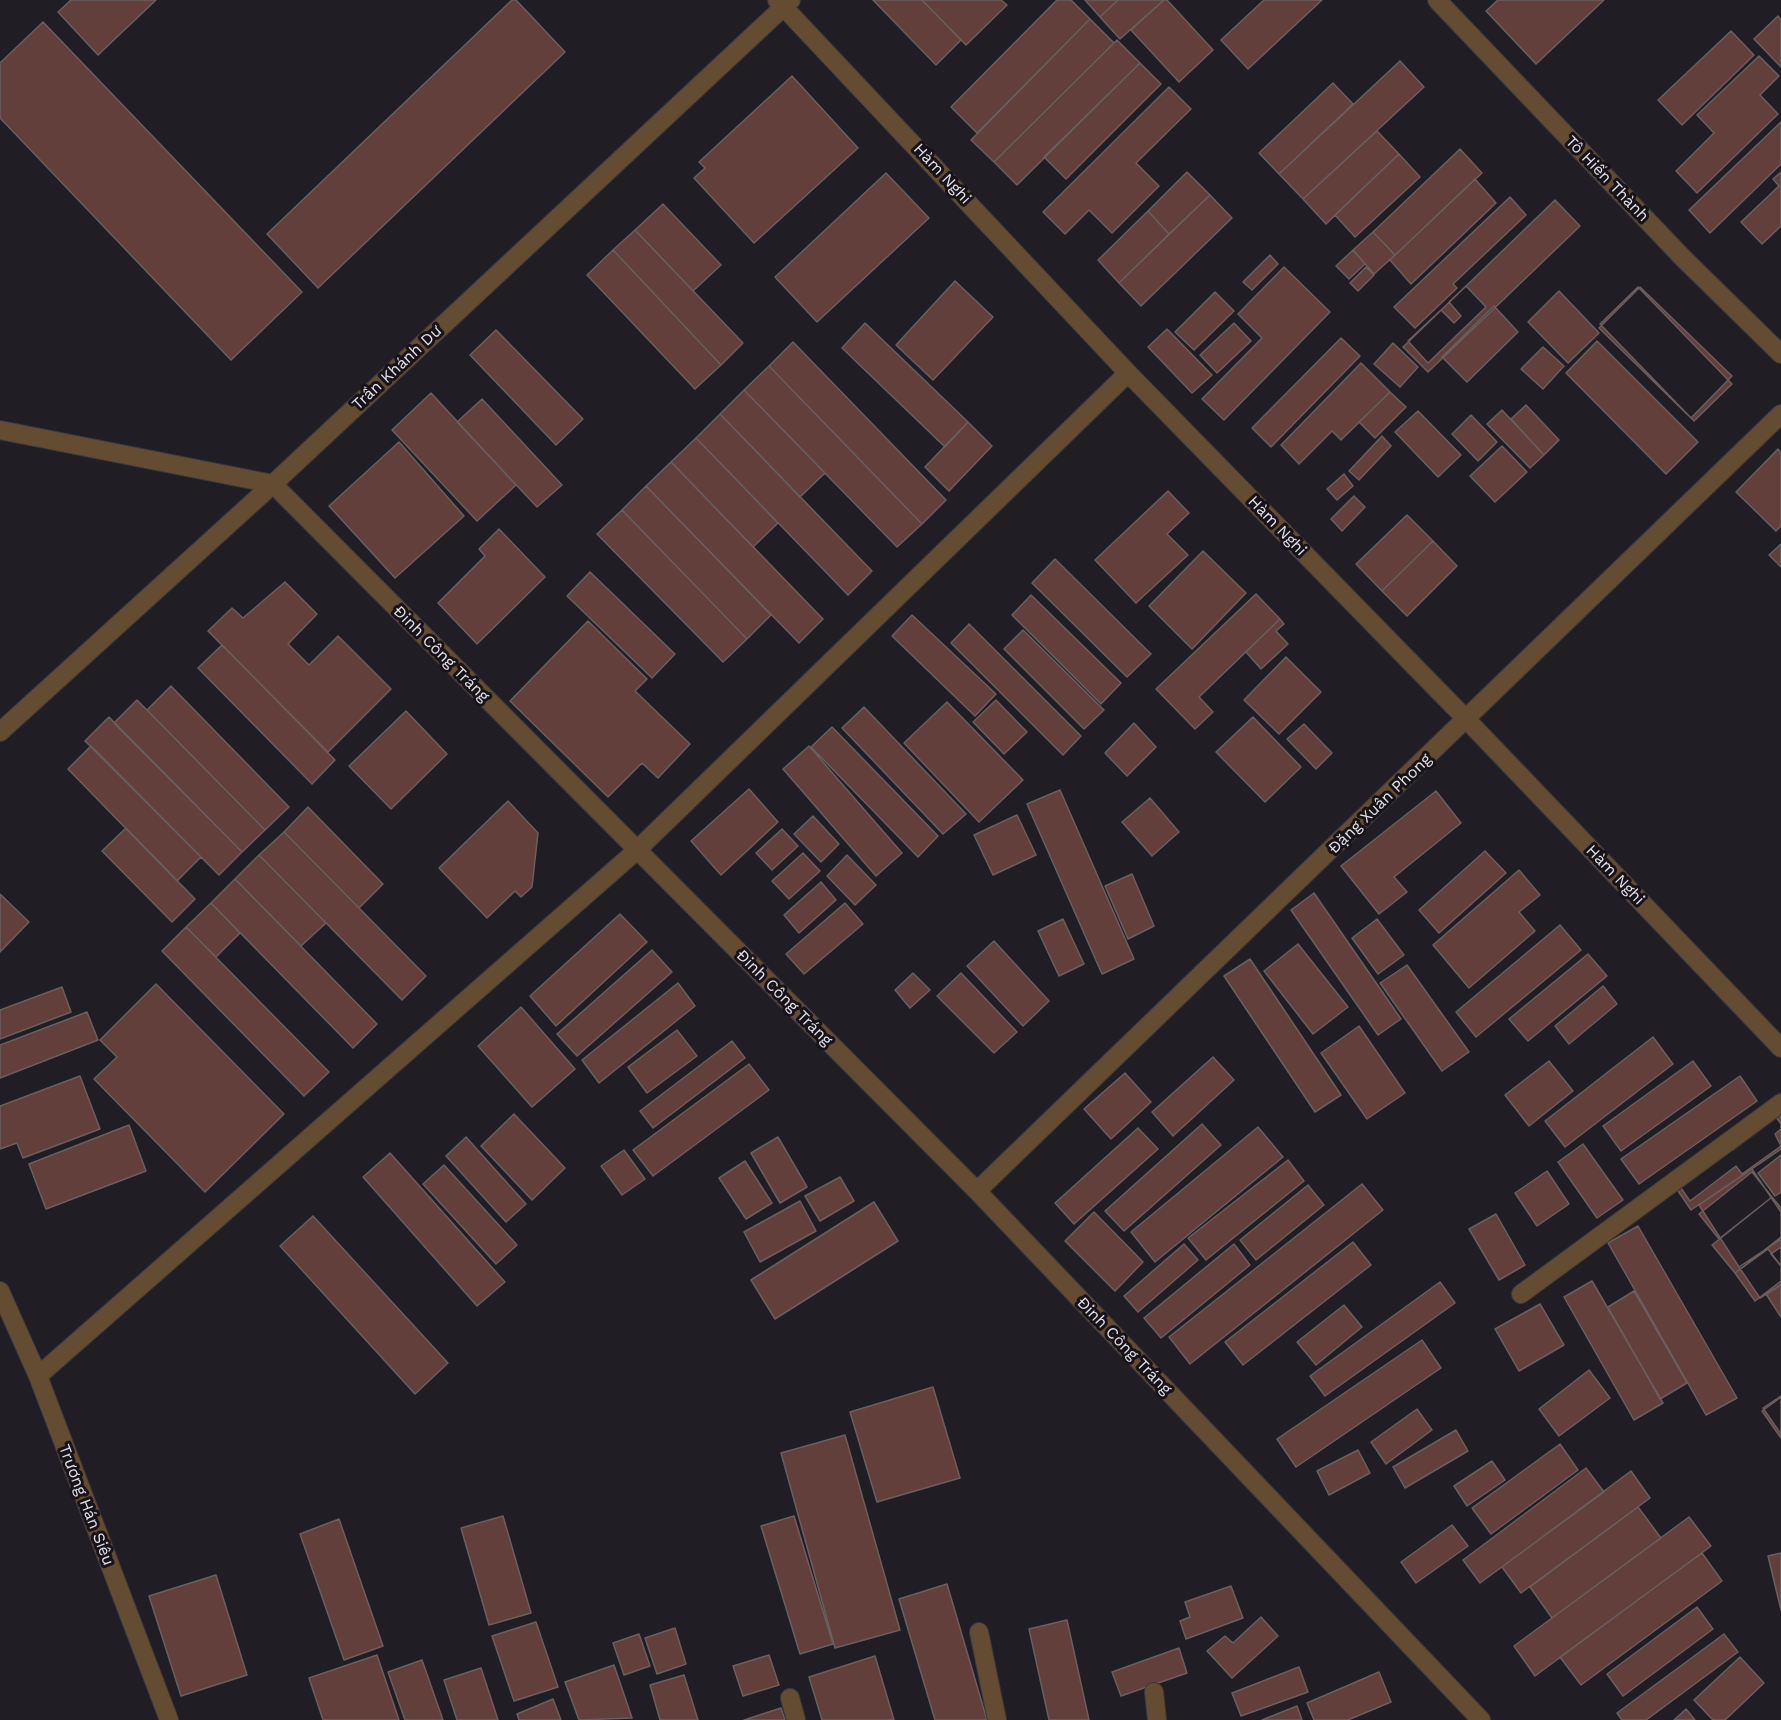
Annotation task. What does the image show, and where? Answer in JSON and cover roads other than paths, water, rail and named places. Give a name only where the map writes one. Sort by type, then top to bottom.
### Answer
[{"type":"street","name":"Tô Hiến Thành","points":[[1437,0],[1683,258],[1781,354]]},
{"type":"street","name":"Hàm Nghi","points":[[784,2],[1128,373],[1467,720],[1781,1048]]},
{"type":"street","name":"Trần Khánh Dư","points":[[0,732],[273,484],[784,2]]},
{"type":"street","points":[[38,1376],[636,850],[1128,373]]},
{"type":"street","name":"Đặng Xuân Phong","points":[[977,1191],[1467,720],[1781,414]]},
{"type":"street","points":[[0,430],[273,484]]},
{"type":"street","name":"Đinh Công Tráng","points":[[273,484],[977,1191],[1481,1720]]},
{"type":"street","points":[[1521,1294],[1781,1103]]},
{"type":"street","name":"Trương Hán Siêu","points":[[0,1291],[38,1376],[169,1720]]},
{"type":"street","points":[[979,1632],[997,1720]]},
{"type":"street","points":[[1154,1692],[1158,1720]]},
{"type":"street","points":[[790,1698],[796,1720]]}]
